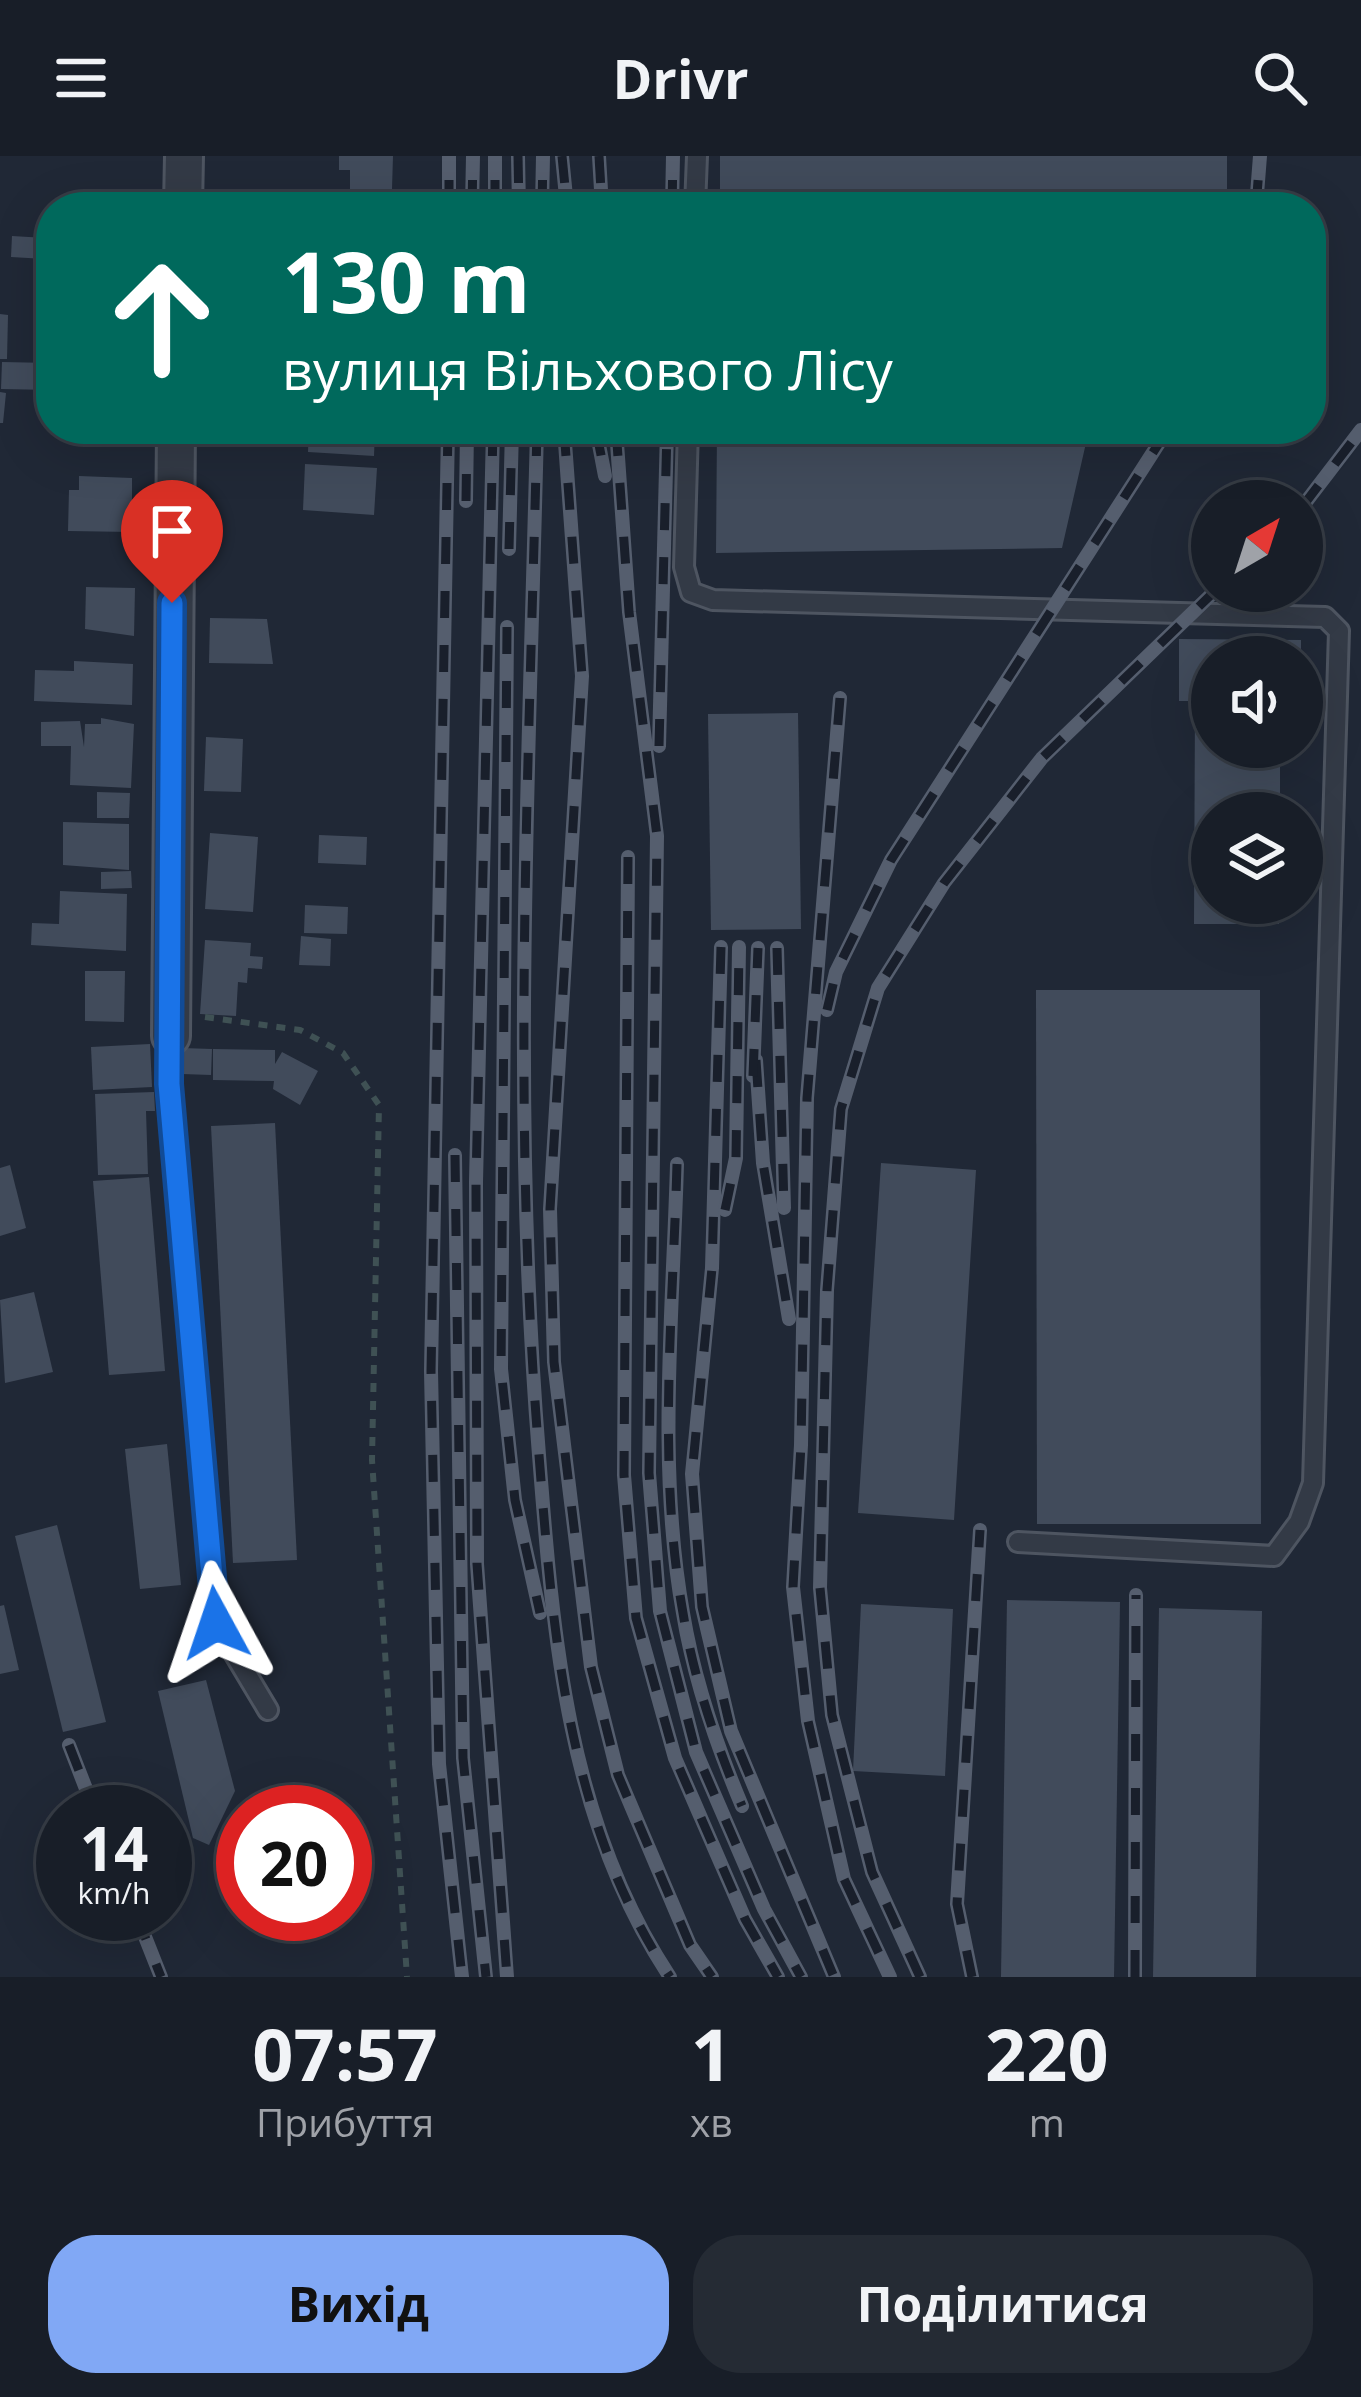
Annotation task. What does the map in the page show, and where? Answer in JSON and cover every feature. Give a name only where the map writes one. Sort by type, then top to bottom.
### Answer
[{"type":"street","points":[[183,192],[184,156]]},
{"type":"street","points":[[171,1025],[176,444]]},
{"type":"lane","points":[[696,192],[697,156]]},
{"type":"lane","points":[[688,444],[684,567],[692,592],[713,600],[1325,617],[1339,631],[1313,1483],[1299,1522],[1274,1556],[1018,1541]]},
{"type":"lane","points":[[1339,631],[1361,622]]},
{"type":"lane","points":[[171,1025],[169,1084],[216,1623],[268,1710]]},
{"type":"path","points":[[171,1025],[300,1030],[343,1053],[379,1105],[372,1460],[406,1977]]},
{"type":"building","points":[[339,156],[393,156],[392,189],[350,192],[350,170],[339,170]]},
{"type":"building","points":[[720,156],[1227,156],[1227,192],[720,192]]},
{"type":"building","points":[[12,236],[36,237],[36,258],[11,257]]},
{"type":"building","points":[[0,314],[8,315],[7,359],[0,359]]},
{"type":"building","points":[[2,362],[36,363],[36,390],[1,389]]},
{"type":"building","points":[[0,392],[6,393],[3,423],[0,423]]},
{"type":"building","points":[[308,444],[374,444],[374,456],[308,452]]},
{"type":"building","points":[[717,444],[1086,444],[1062,548],[716,553]]},
{"type":"building","points":[[305,464],[377,468],[374,515],[303,510]]},
{"type":"building","points":[[79,476],[132,478],[132,532],[68,531],[69,490],[79,490]]},
{"type":"building","points":[[86,587],[135,588],[134,636],[85,629]]},
{"type":"building","points":[[210,618],[267,619],[273,664],[209,663]]},
{"type":"building","points":[[1179,639],[1191,639],[1191,701],[1179,701]]},
{"type":"building","points":[[74,661],[133,664],[132,705],[34,701],[35,670],[74,671]]},
{"type":"building","points":[[798,713],[801,929],[711,930],[708,714]]},
{"type":"building","points":[[101,718],[134,724],[131,788],[70,785],[71,746],[41,746],[41,722],[80,721],[84,747],[85,724],[101,724]]},
{"type":"building","points":[[206,737],[243,739],[241,792],[204,791]]},
{"type":"building","points":[[1195,768],[1280,768],[1280,792],[1195,792]]},
{"type":"building","points":[[97,792],[130,793],[129,818],[97,818]]},
{"type":"building","points":[[63,822],[129,824],[129,870],[63,865]]},
{"type":"building","points":[[210,833],[258,837],[253,912],[205,909]]},
{"type":"building","points":[[319,835],[367,837],[366,865],[318,863]]},
{"type":"building","points":[[131,871],[132,888],[101,889],[101,872]]},
{"type":"building","points":[[60,891],[127,894],[126,951],[31,945],[32,923],[59,924]]},
{"type":"building","points":[[305,905],[348,907],[347,934],[304,933]]},
{"type":"building","points":[[301,936],[331,939],[330,966],[299,965]]},
{"type":"building","points":[[205,940],[251,943],[250,956],[263,957],[262,969],[248,968],[247,983],[238,982],[236,1016],[200,1014]]},
{"type":"building","points":[[85,971],[125,971],[124,1022],[85,1021]]},
{"type":"building","points":[[1036,990],[1260,990],[1261,1524],[1037,1524]]},
{"type":"building","points":[[150,1044],[152,1087],[93,1090],[91,1047]]},
{"type":"building","points":[[182,1048],[212,1049],[211,1075],[182,1074]]},
{"type":"building","points":[[213,1049],[275,1050],[275,1064],[282,1052],[318,1071],[300,1105],[273,1089],[274,1081],[213,1080]]},
{"type":"building","points":[[154,1092],[155,1111],[146,1111],[148,1174],[98,1175],[95,1094]]},
{"type":"building","points":[[275,1123],[297,1560],[233,1563],[211,1126]]},
{"type":"building","points":[[881,1163],[976,1170],[954,1520],[858,1513]]},
{"type":"building","points":[[10,1165],[26,1228],[0,1236],[0,1168]]},
{"type":"building","points":[[149,1177],[165,1371],[109,1375],[93,1181]]},
{"type":"building","points":[[34,1292],[53,1372],[5,1383],[0,1300]]},
{"type":"building","points":[[167,1444],[181,1585],[140,1589],[125,1449]]},
{"type":"building","points":[[57,1525],[106,1722],[63,1732],[15,1536]]},
{"type":"building","points":[[1007,1600],[1120,1602],[1114,1977],[1001,1977]]},
{"type":"building","points":[[861,1604],[953,1609],[945,1776],[853,1771]]},
{"type":"building","points":[[4,1605],[19,1670],[0,1674],[0,1606]]},
{"type":"building","points":[[1159,1608],[1262,1611],[1256,1977],[1153,1977]]},
{"type":"building","points":[[206,1680],[233,1785],[216,1785],[216,1830],[209,1845],[193,1838],[192,1785],[180,1785],[158,1691]]},
{"type":"railway","points":[[449,156],[449,192]]},
{"type":"railway","points":[[472,192],[473,156]]},
{"type":"railway","points":[[495,156],[495,192]]},
{"type":"railway","points":[[518,156],[519,192]]},
{"type":"railway","points":[[542,192],[543,156]]},
{"type":"railway","points":[[562,156],[566,192]]},
{"type":"railway","points":[[599,156],[601,192]]},
{"type":"railway","points":[[672,192],[673,156]]},
{"type":"railway","points":[[1257,192],[1260,156]]},
{"type":"railway","points":[[1323,480],[1361,430]]},
{"type":"railway","points":[[448,444],[431,1371],[439,1764],[462,1977]]},
{"type":"railway","points":[[466,501],[467,444]]},
{"type":"railway","points":[[493,444],[476,1182],[477,1564],[507,1977]]},
{"type":"railway","points":[[509,549],[512,444]]},
{"type":"railway","points":[[537,444],[524,1070],[531,1327],[544,1523],[559,1658],[587,1791],[635,1917],[670,1977]]},
{"type":"railway","points":[[565,444],[582,676],[550,1209],[554,1362],[591,1667],[618,1775],[690,1945],[712,1977]]},
{"type":"railway","points":[[599,444],[605,476]]},
{"type":"railway","points":[[617,444],[629,612],[657,836],[649,1473],[660,1611],[696,1752],[764,1909],[801,1977]]},
{"type":"railway","points":[[659,746],[667,444]]},
{"type":"railway","points":[[827,1010],[836,972],[891,860],[1158,444]]},
{"type":"railway","points":[[920,1977],[872,1872],[832,1715],[820,1588],[827,1290],[841,1109],[878,988],[944,883],[1042,758],[1193,612]]},
{"type":"railway","points":[[507,627],[501,1369],[515,1500],[540,1613]]},
{"type":"railway","points":[[840,698],[807,1098],[801,1445],[793,1587],[808,1721],[844,1879],[890,1977]]},
{"type":"railway","points":[[628,857],[624,1475],[636,1618],[675,1758],[745,1919],[778,1977]]},
{"type":"railway","points":[[721,947],[712,1268],[692,1474],[702,1607],[731,1731],[834,1977]]},
{"type":"railway","points":[[725,1210],[736,1158],[739,947]]},
{"type":"railway","points":[[753,1076],[758,948]]},
{"type":"railway","points":[[777,948],[784,1208]]},
{"type":"railway","points":[[756,1060],[763,1163],[789,1319]]},
{"type":"railway","points":[[455,1155],[463,1758],[486,1977]]},
{"type":"railway","points":[[677,1164],[669,1389],[675,1558],[700,1687],[742,1806]]},
{"type":"railway","points":[[972,1977],[957,1904],[980,1530]]},
{"type":"railway","points":[[1135,1977],[1136,1595]]},
{"type":"railway","points":[[69,1745],[85,1785]]},
{"type":"railway","points":[[147,1941],[161,1977]]},
{"type":"route","points":[[172,603],[169,1084],[216,1623]]}]
